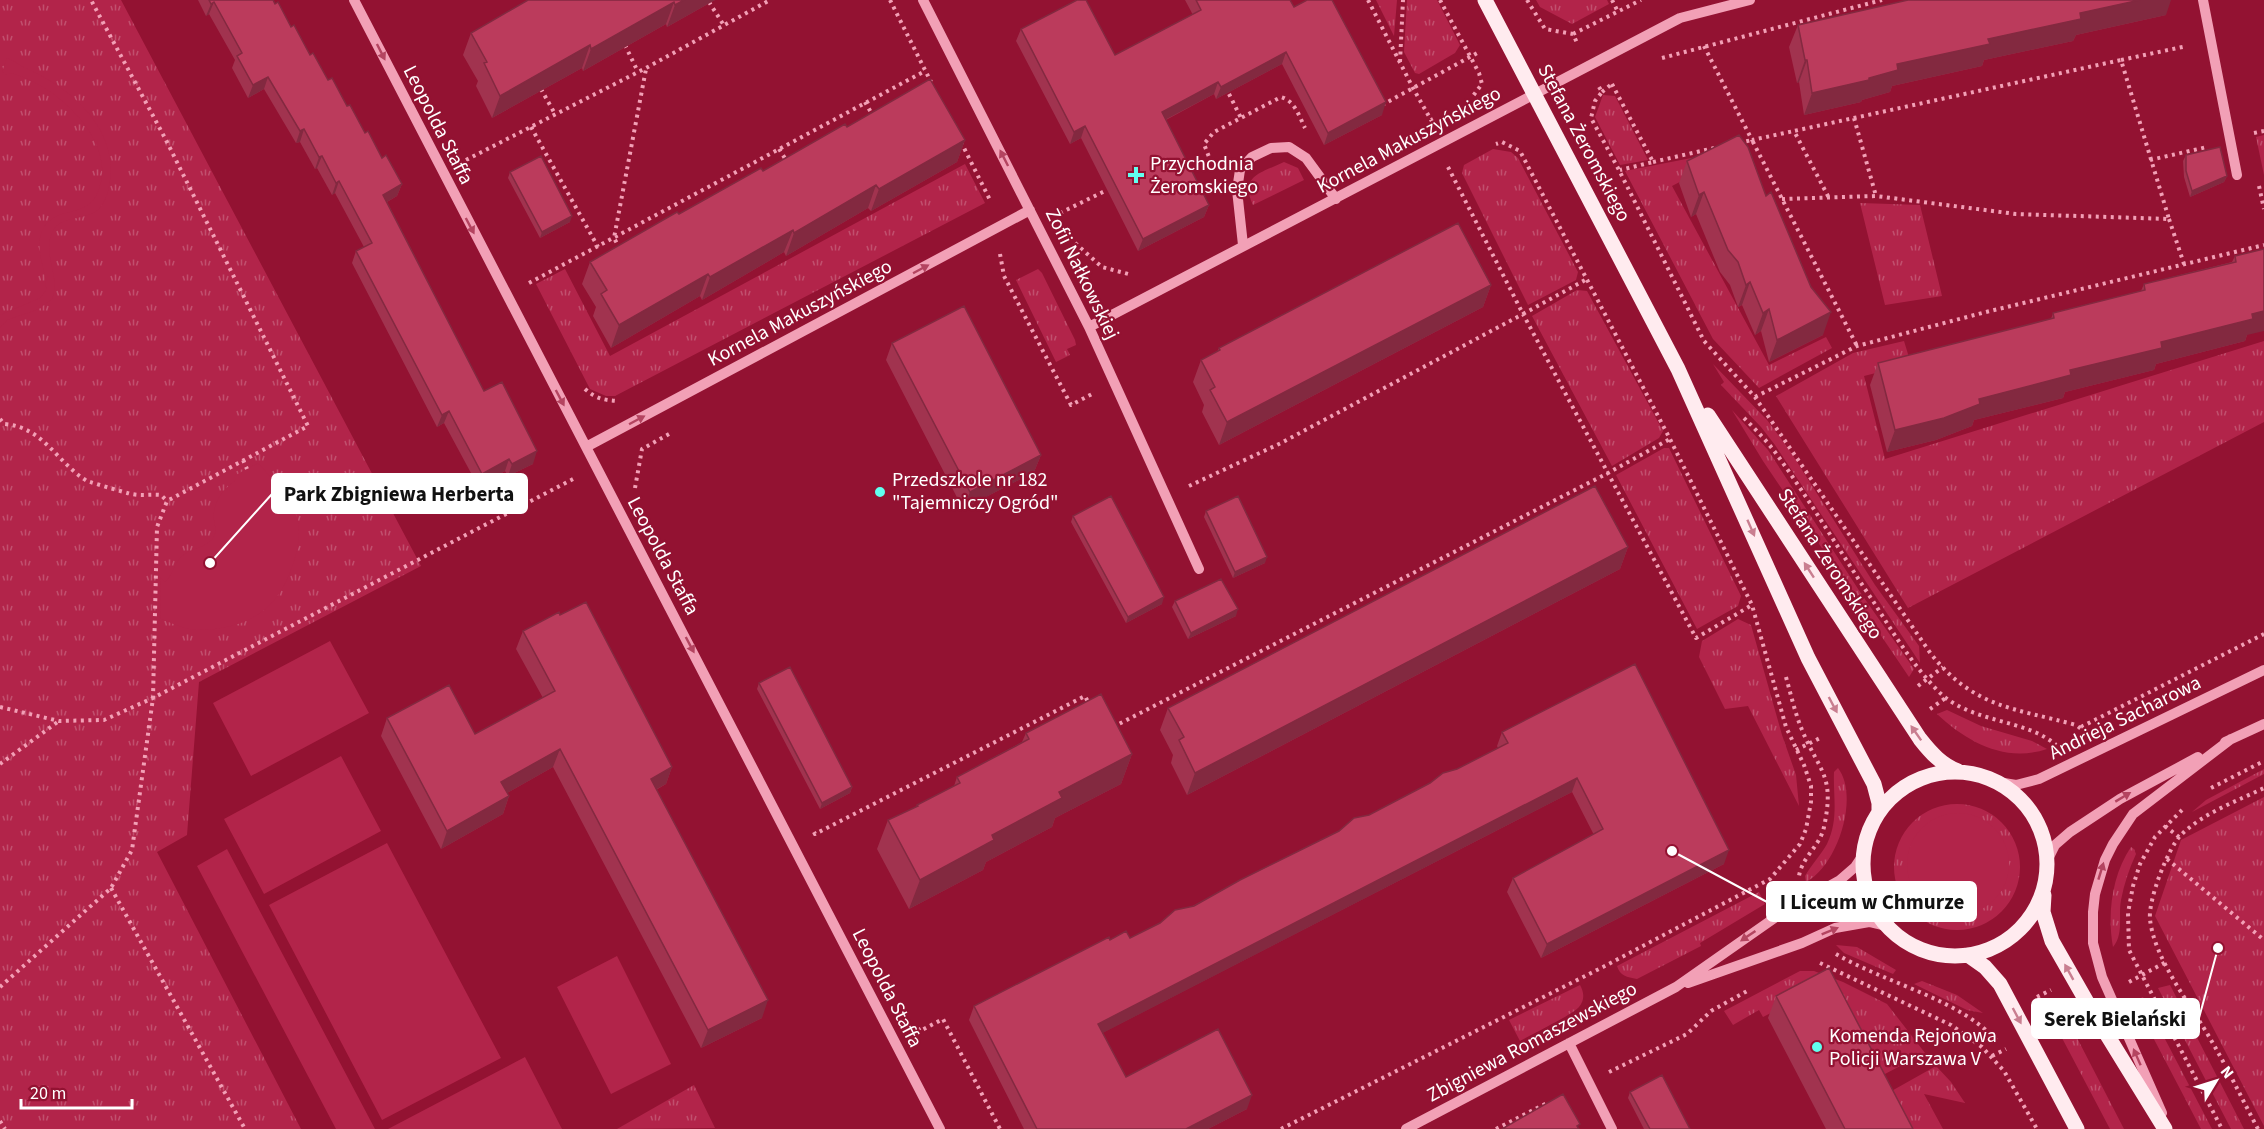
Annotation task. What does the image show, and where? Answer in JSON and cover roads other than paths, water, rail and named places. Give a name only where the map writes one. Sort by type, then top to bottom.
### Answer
[{"type":"main road","name":"Stefana Żeromskiego","points":[[1485,0],[1678,369],[1808,658],[1874,784],[1879,812]]},
{"type":"main road","name":"Stefana Żeromskiego","points":[[1678,369],[1907,720],[1930,751],[1948,768],[1958,771]]},
{"type":"main road","points":[[2044,890],[2031,917],[2021,929],[1997,946],[1968,955],[1953,956],[1923,951],[1897,937],[1886,926],[1870,900],[1866,886],[1863,855],[1866,840],[1879,812],[1900,789],[1928,775],[1958,771],[1974,773],[1998,782],[2015,794],[2035,818],[2042,831],[2047,861],[2043,912],[2052,941],[2088,1004],[2167,1129]]},
{"type":"main road","points":[[1968,955],[1985,967],[2000,984],[2077,1129]]},
{"type":"street","name":"Leopolda Staffa","points":[[354,0],[940,1129]]},
{"type":"street","name":"Zofii Nałkowskiej","points":[[923,0],[1089,327],[1199,569]]},
{"type":"street","name":"Kornela Makuszyńskiego","points":[[1089,327],[1680,18],[1750,0]]},
{"type":"street","points":[[2203,0],[2237,175]]},
{"type":"street","points":[[1243,245],[1237,190],[1239,170],[1252,157],[1271,148],[1289,147],[1306,159],[1336,199]]},
{"type":"street","name":"Kornela Makuszyńskiego","points":[[586,447],[1030,210]]},
{"type":"street","name":"Andrieja Sacharowa","points":[[1998,782],[2016,785],[2039,779],[2264,670]]},
{"type":"street","points":[[2047,861],[2055,845],[2063,838],[2114,803],[2231,739],[2264,724]]},
{"type":"street","points":[[2167,1129],[2102,977],[2093,943],[2095,894],[2112,844],[2133,814],[2231,739]]},
{"type":"street","name":"Zbigniewa Romaszewskiego","points":[[1406,1129],[1676,987],[1786,910],[1840,880],[1855,867],[1863,855]]},
{"type":"street","name":"Zbigniewa Romaszewskiego","points":[[1676,987],[1802,943],[1835,928],[1869,922],[1886,926]]},
{"type":"street","points":[[1569,1043],[1612,1129]]},
{"type":"place","name":"Przychodnia Żeromskiego","points":[[1136,175]]},
{"type":"place","name":"Przedszkole nr 182 \"Tajemniczy Ogród\"","points":[[880,492]]},
{"type":"place","name":"Park Zbigniewa Herberta","points":[[210,563]]},
{"type":"place","name":"I Liceum w Chmurze","points":[[1672,851]]},
{"type":"place","name":"Serek Bielański","points":[[2218,948]]},
{"type":"place","name":"Komenda Rejonowa Policji Warszawa V","points":[[1817,1047]]}]
